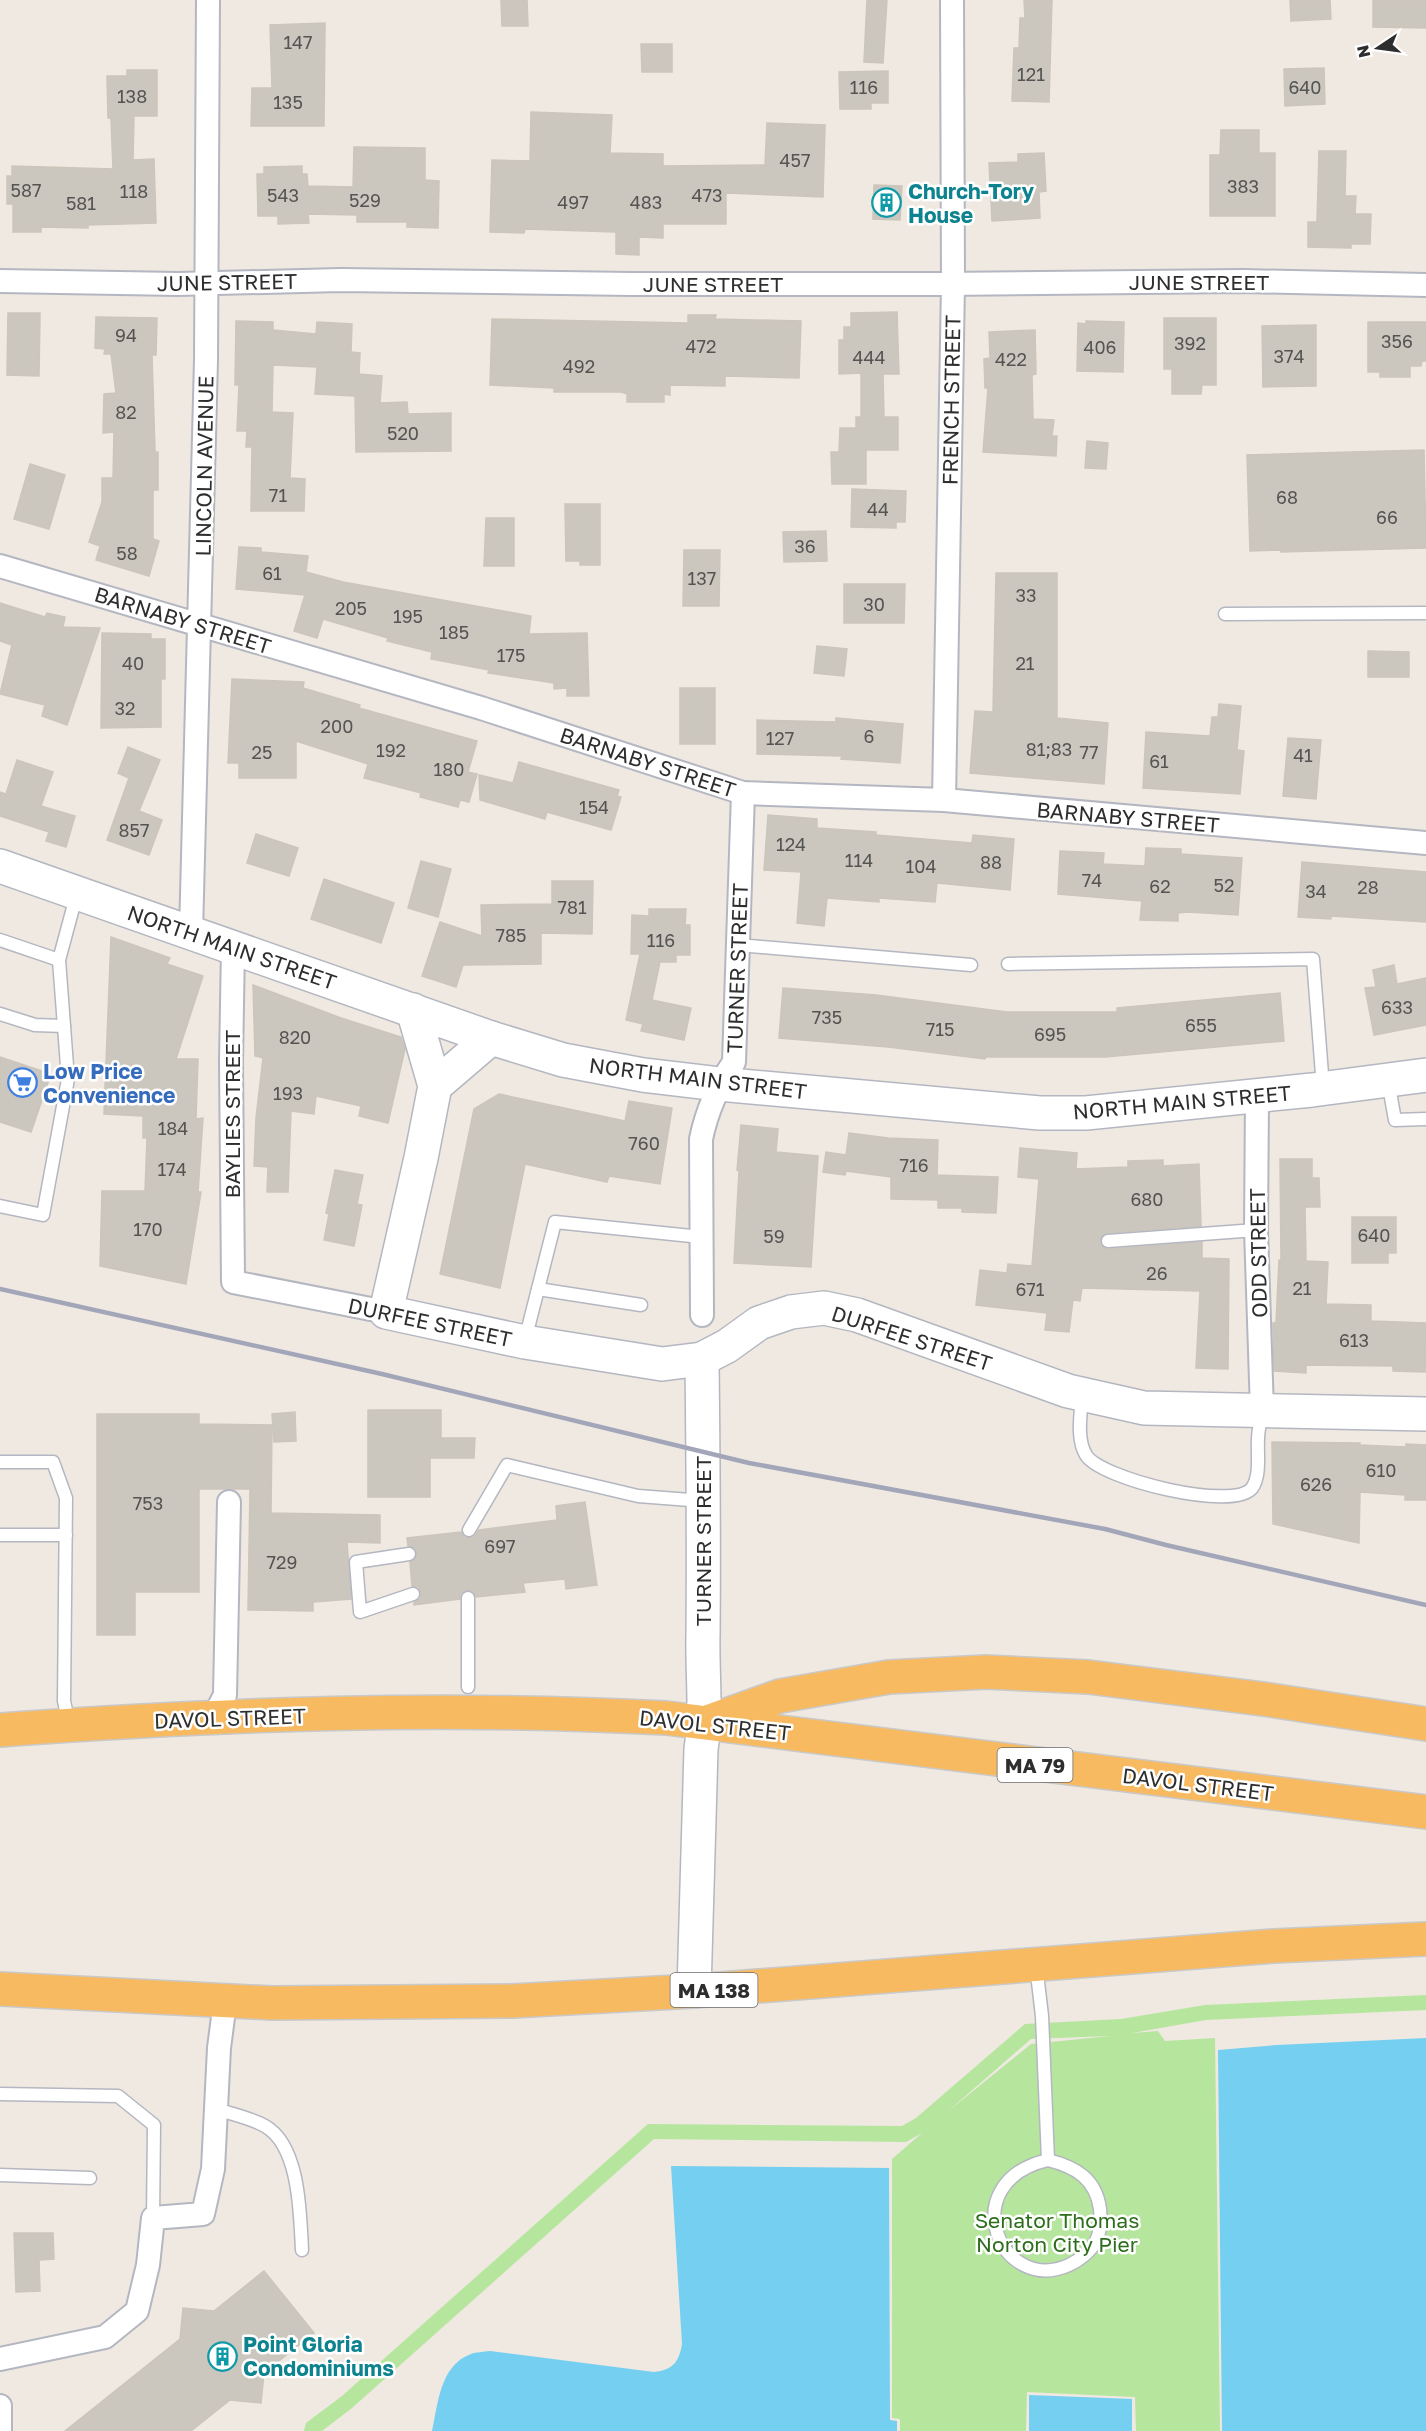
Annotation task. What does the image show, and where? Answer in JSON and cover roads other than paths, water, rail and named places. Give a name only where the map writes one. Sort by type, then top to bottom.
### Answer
[{"type":"highway","points":[[705,1722],[780,1696],[867,1680],[986,1672],[1088,1677],[1270,1700],[1426,1724]]},
{"type":"highway","name":"DAVOL STREET","points":[[0,1730],[213,1718],[448,1712],[608,1715],[705,1722],[1023,1764],[1426,1812]]},
{"type":"highway","name":"MA 138","points":[[0,1989],[225,2002],[446,2003],[694,1991],[1274,1946],[1426,1939]]},
{"type":"main road","name":"NORTH MAIN STREET","points":[[0,866],[491,1038],[563,1060],[643,1075],[1040,1113],[1086,1113],[1323,1089],[1426,1075]]},
{"type":"main road","points":[[386,1312],[435,1086],[413,1010]]},
{"type":"main road","points":[[435,1086],[491,1038]]},
{"type":"main road","name":"DURFEE STREET","points":[[386,1312],[525,1342],[663,1364],[702,1359],[728,1346],[759,1323],[791,1312],[824,1308],[857,1315],[1082,1395],[1144,1408],[1426,1414]]},
{"type":"main road","name":"TURNER STREET","points":[[694,1991],[701,1749],[705,1722],[702,1674],[704,1501],[702,1359]]},
{"type":"street","name":"LINCOLN AVENUE","points":[[191,933],[207,283],[208,0]]},
{"type":"street","name":"FRENCH STREET","points":[[944,800],[953,284],[952,0]]},
{"type":"street","name":"JUNE STREET","points":[[0,281],[207,283],[341,280],[632,284],[1243,281],[1426,285]]},
{"type":"street","name":"BARNABY STREET","points":[[0,566],[481,708],[742,794],[944,800],[1426,843]]},
{"type":"street","name":"TURNER STREET","points":[[702,1315],[701,1140],[705,1119],[719,1084],[734,1062],[742,794]]},
{"type":"street","name":"BAYLIES STREET","points":[[233,947],[231,1062],[233,1282]]},
{"type":"street","name":"ODD STREET","points":[[1257,1096],[1256,1230],[1262,1411]]},
{"type":"street","name":"DURFEE STREET","points":[[233,1282],[386,1312]]},
{"type":"street","points":[[213,1718],[225,1695],[229,1502]]},
{"type":"street","points":[[0,2360],[105,2337],[137,2311],[148,2265],[153,2218],[203,2214],[213,2169],[219,2048],[225,2002]]},
{"type":"street","points":[[0,2406],[0,2431]]},
{"type":"lane","points":[[1226,614],[1426,613]]},
{"type":"lane","points":[[0,1206],[43,1215],[68,1079],[59,960],[77,892]]},
{"type":"lane","points":[[0,940],[59,960]]},
{"type":"lane","points":[[739,945],[971,965]]},
{"type":"lane","points":[[1008,964],[1313,959],[1323,1089]]},
{"type":"lane","points":[[0,1014],[35,1025],[64,1026]]},
{"type":"lane","points":[[1388,1081],[1395,1120],[1426,1119]]},
{"type":"lane","points":[[525,1342],[555,1222],[701,1237]]},
{"type":"lane","points":[[1108,1241],[1256,1230]]},
{"type":"lane","points":[[538,1289],[641,1305]]},
{"type":"lane","points":[[1082,1395],[1082,1444],[1092,1462],[1121,1476],[1210,1497],[1245,1494],[1255,1484],[1262,1411]]},
{"type":"lane","points":[[0,1462],[53,1462],[66,1498],[64,1701],[69,1725]]},
{"type":"lane","points":[[469,1530],[507,1465],[638,1496],[704,1501]]},
{"type":"lane","points":[[0,1535],[66,1535]]},
{"type":"lane","points":[[409,1554],[356,1562],[360,1612],[413,1594]]},
{"type":"lane","points":[[468,1598],[468,1687]]},
{"type":"lane","points":[[1036,1964],[1043,2025],[1048,2160]]},
{"type":"lane","points":[[0,2094],[118,2096],[146,2117],[154,2125],[153,2218]]},
{"type":"lane","points":[[216,2109],[265,2126],[284,2145],[300,2197],[302,2250]]},
{"type":"lane","points":[[1048,2160],[1068,2165],[1086,2177],[1095,2190],[1101,2224],[1096,2240],[1076,2262],[1047,2270],[1031,2268],[1015,2260],[1003,2247],[995,2227],[995,2204],[1003,2185],[1017,2172],[1032,2164],[1048,2160]]},
{"type":"lane","points":[[0,2175],[90,2178]]},
{"type":"water","points":[[1426,2038],[1426,2431],[1222,2431],[1218,2050]]},
{"type":"water","points":[[671,2166],[889,2168],[890,2420],[897,2421],[897,2431],[432,2431],[442,2387],[447,2376],[461,2359],[473,2353],[490,2351],[654,2372],[674,2364],[682,2344]]},
{"type":"water","points":[[1029,2395],[1132,2399],[1132,2431],[1029,2431]]},
{"type":"railway","points":[[0,1289],[382,1374],[749,1463],[1105,1529],[1426,1605]]},
{"type":"place","name":"Church-Tory House","points":[[887,203]]},
{"type":"place","name":"Low Price Convenience","points":[[22,1083]]},
{"type":"place","name":"Point Gloria Condominiums","points":[[222,2356]]},
{"type":"park label","name":"Senator Thomas Norton City Pier","points":[[1057,2232]]}]
